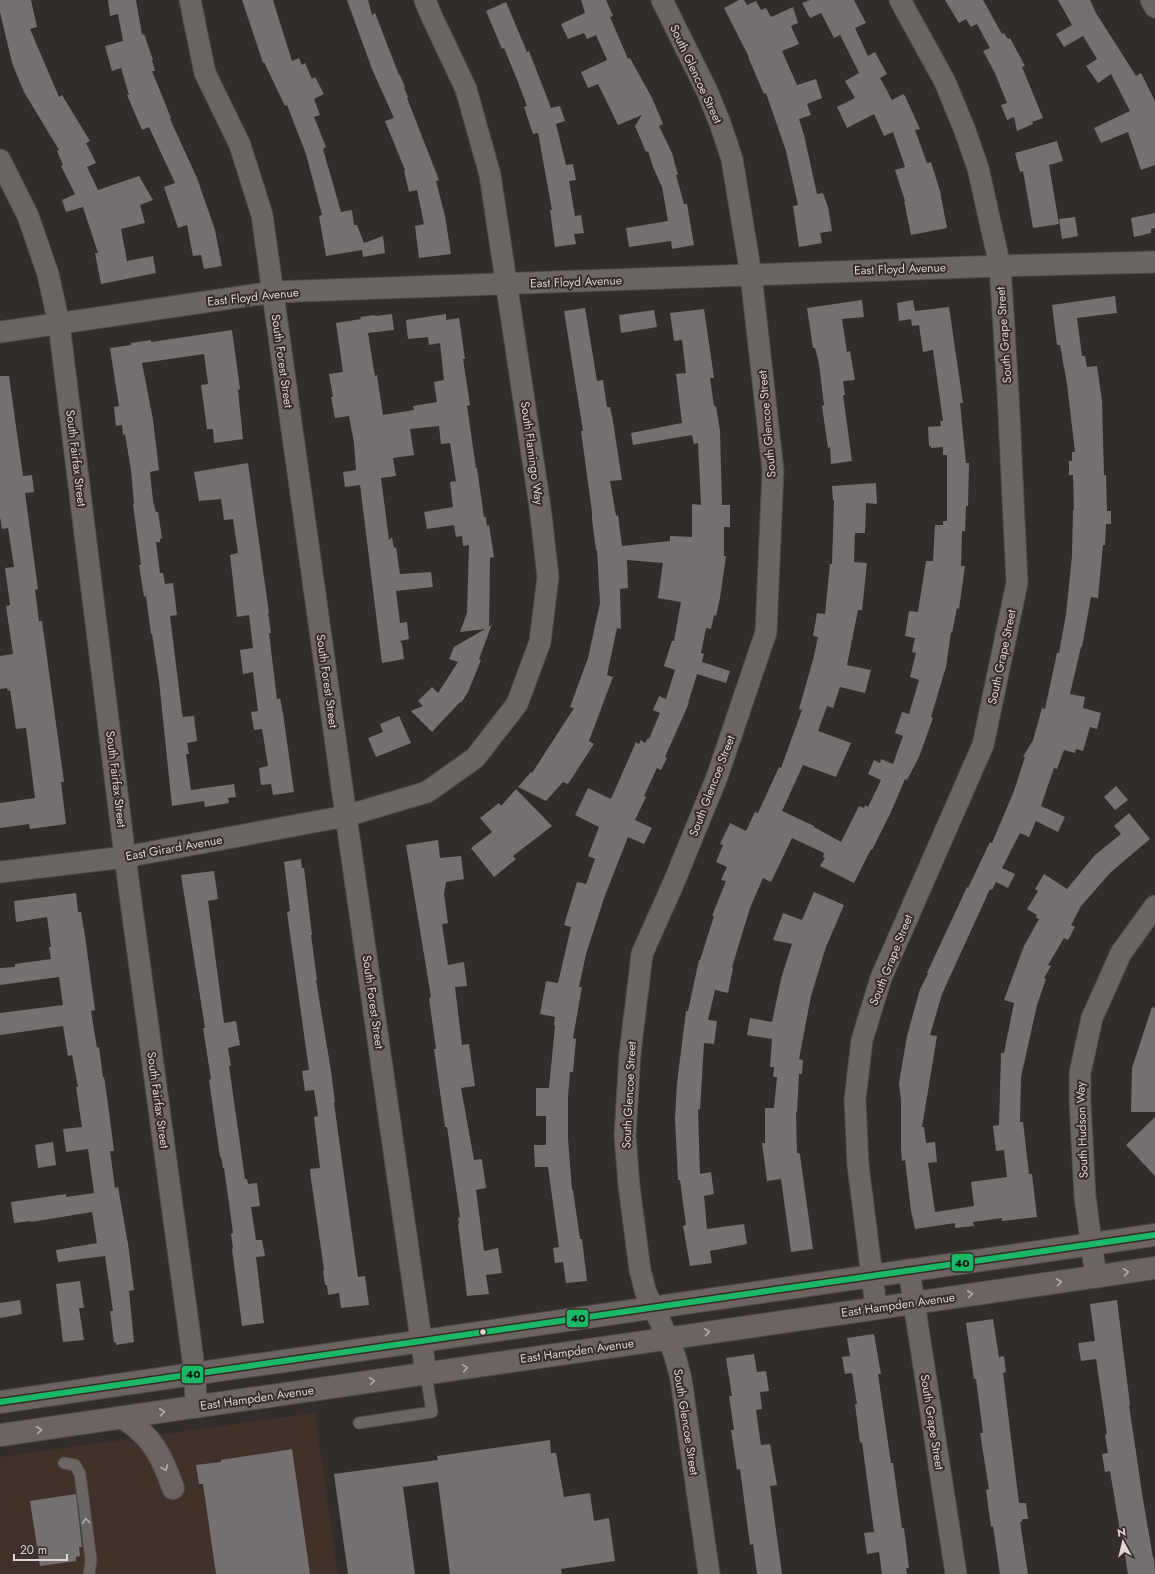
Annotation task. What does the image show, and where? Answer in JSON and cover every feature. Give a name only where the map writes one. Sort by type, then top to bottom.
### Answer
[{"type":"highway","points":[[0,1402],[195,1375],[1092,1244],[1155,1238]]},
{"type":"highway","name":"East Hampden Avenue","points":[[0,1435],[1155,1268]]},
{"type":"highway","points":[[123,1418],[135,1425],[152,1441],[165,1464],[173,1488]]},
{"type":"street","name":"South Forest Street","points":[[190,0],[204,73],[240,145],[262,215],[426,1374]]},
{"type":"street","name":"South Flamingo Way","points":[[346,816],[427,792],[475,758],[517,704],[540,642],[548,577],[540,507],[490,175],[466,89],[431,15],[426,0]]},
{"type":"street","name":"South Glencoe Street","points":[[662,0],[707,91],[732,159],[751,275],[773,470],[766,632],[717,777],[674,882],[642,954],[630,1054],[625,1135],[629,1186],[640,1270],[646,1293],[668,1338],[675,1356],[681,1379],[708,1574]]},
{"type":"street","name":"South Grape Street","points":[[876,1308],[858,1165],[855,1100],[862,1040],[881,978],[983,745],[1017,583],[1000,266],[978,168],[964,128],[945,82],[900,0]]},
{"type":"street","points":[[1151,0],[1155,7]]},
{"type":"street","name":"South Fairfax Street","points":[[0,160],[28,216],[48,274],[59,324],[125,857],[195,1375],[196,1407]]},
{"type":"street","name":"East Floyd Avenue","points":[[0,332],[273,292],[1000,266],[1155,262]]},
{"type":"street","name":"East Girard Avenue","points":[[0,872],[125,857],[346,816]]},
{"type":"street","name":"South Hudson Way","points":[[1096,1277],[1085,1197],[1080,1073],[1092,1018],[1117,960],[1125,946],[1155,906]]},
{"type":"street","name":"South Grape Street","points":[[909,1270],[956,1574]]},
{"type":"lane","points":[[359,1423],[432,1412],[426,1374]]},
{"type":"lane","points":[[64,1463],[75,1465],[80,1474],[91,1560],[89,1574]]},
{"type":"shaded area","points":[[315,1413],[338,1574],[0,1574],[0,1457]]},
{"type":"building","points":[[0,0],[31,0],[37,27],[30,29],[59,97],[62,95],[90,141],[86,143],[96,163],[87,167],[98,190],[139,176],[153,200],[140,205],[145,223],[121,229],[127,261],[153,256],[156,273],[101,284],[95,253],[98,253],[83,207],[66,212],[62,200],[75,194],[61,166],[63,165],[57,151],[59,150],[24,92],[12,63],[0,12]]},
{"type":"building","points":[[108,0],[136,0],[142,35],[144,34],[153,60],[155,71],[152,71],[171,118],[170,119],[197,178],[215,230],[222,266],[204,269],[201,255],[193,256],[187,225],[178,228],[164,187],[175,183],[149,127],[142,130],[127,95],[129,95],[121,68],[112,71],[105,46],[123,41],[118,14],[110,16]]},
{"type":"building","points":[[242,0],[273,0],[292,61],[299,58],[302,65],[305,63],[312,79],[315,77],[324,94],[314,99],[320,115],[314,117],[326,147],[323,149],[341,212],[352,210],[354,225],[357,225],[364,243],[383,236],[385,253],[363,257],[362,250],[326,256],[319,216],[322,215],[306,154],[287,105],[285,106],[264,62],[263,63]]},
{"type":"building","points":[[347,0],[368,0],[372,15],[375,13],[405,87],[407,98],[439,180],[436,181],[445,216],[451,254],[419,258],[415,226],[424,224],[417,190],[409,192],[405,170],[385,121],[394,118],[372,69]]},
{"type":"building","points":[[581,0],[606,0],[613,16],[610,17],[628,59],[630,58],[652,98],[663,124],[659,126],[672,153],[684,204],[687,204],[694,245],[672,249],[671,241],[629,247],[626,228],[668,221],[662,187],[648,151],[646,152],[635,126],[642,115],[618,125],[598,84],[588,88],[581,72],[607,60],[596,35],[587,39],[584,33],[568,39],[561,24],[585,13]]},
{"type":"building","points":[[739,0],[744,0],[747,5],[756,1],[761,10],[766,8],[771,17],[793,7],[798,23],[791,26],[799,44],[782,51],[797,85],[816,79],[822,98],[807,104],[811,115],[799,119],[817,194],[823,193],[828,207],[832,231],[820,233],[822,243],[799,247],[793,206],[798,205],[786,151],[766,93],[764,94],[749,57],[724,8]]},
{"type":"building","points":[[810,0],[854,0],[866,23],[855,28],[868,56],[875,52],[887,74],[880,78],[892,100],[903,94],[905,96],[920,129],[915,130],[927,163],[931,162],[940,191],[947,228],[911,235],[905,201],[895,170],[905,167],[893,132],[884,136],[874,114],[847,128],[837,107],[855,98],[845,81],[859,73],[840,35],[834,38],[821,13],[810,18],[802,3]]},
{"type":"building","points":[[945,0],[983,0],[1002,34],[1004,33],[1008,39],[1010,38],[1025,66],[1022,67],[1043,118],[1032,122],[1033,124],[1017,131],[1014,117],[1007,120],[1001,105],[1007,103],[995,73],[983,51],[990,48],[977,24],[971,27],[966,19],[959,23]]},
{"type":"building","points":[[1058,0],[1090,0],[1096,13],[1136,76],[1141,73],[1155,101],[1155,165],[1141,170],[1128,132],[1101,143],[1094,128],[1130,111],[1111,74],[1098,83],[1086,66],[1097,59],[1083,36],[1064,47],[1056,34],[1072,25]]},
{"type":"building","points":[[506,2],[527,52],[529,51],[551,108],[560,106],[565,121],[556,124],[566,165],[573,164],[576,180],[569,181],[575,216],[581,215],[584,233],[574,234],[576,244],[555,247],[550,210],[552,210],[538,133],[533,134],[524,107],[527,106],[518,82],[504,48],[502,49],[486,11]]},
{"type":"building","points":[[1057,141],[1063,161],[1049,165],[1059,224],[1033,228],[1023,171],[1020,172],[1015,153]]},
{"type":"building","points":[[1155,213],[1155,228],[1151,229],[1151,233],[1134,237],[1131,218]]},
{"type":"building","points":[[1075,217],[1078,236],[1062,239],[1059,219]]},
{"type":"building","points":[[1115,296],[1117,313],[1077,318],[1082,356],[1085,356],[1087,367],[1097,366],[1102,401],[1104,475],[1106,475],[1107,511],[1111,511],[1111,524],[1106,524],[1105,545],[1103,545],[1098,598],[1091,597],[1082,647],[1070,694],[1085,697],[1083,708],[1101,713],[1097,729],[1090,727],[1083,751],[1076,749],[1075,753],[1064,750],[1057,769],[1054,768],[1041,806],[1065,817],[1058,832],[1036,821],[1029,837],[1020,833],[1002,868],[1015,874],[1008,888],[996,882],[992,890],[990,889],[942,994],[930,1035],[937,1036],[922,1127],[924,1127],[926,1143],[935,1142],[937,1162],[928,1163],[935,1212],[974,1206],[971,1182],[1007,1177],[1004,1150],[996,1151],[993,1126],[999,1125],[1001,1053],[1004,1053],[1014,1003],[1004,1000],[1024,946],[1039,919],[1036,918],[1037,915],[1027,909],[1038,891],[1035,889],[1044,874],[1067,889],[1095,855],[1121,834],[1114,826],[1129,813],[1150,839],[1111,872],[1081,906],[1071,925],[1075,927],[1068,940],[1064,938],[1048,965],[1051,966],[1044,978],[1046,979],[1037,1005],[1021,1077],[1020,1122],[1023,1122],[1029,1174],[1032,1174],[1037,1217],[1002,1221],[1002,1218],[973,1222],[974,1226],[955,1228],[955,1223],[915,1229],[911,1211],[905,1160],[902,1161],[901,1149],[901,1101],[899,1083],[907,1036],[920,989],[967,887],[968,888],[990,842],[992,843],[1014,791],[1025,757],[1023,757],[1033,740],[1042,708],[1045,709],[1057,653],[1059,653],[1066,614],[1072,556],[1074,510],[1073,475],[1069,475],[1069,461],[1072,461],[1072,452],[1075,452],[1067,384],[1060,345],[1057,345],[1052,305]]},
{"type":"building","points":[[862,300],[864,317],[842,319],[847,352],[850,351],[855,380],[843,381],[845,395],[843,395],[852,461],[831,464],[830,447],[828,448],[822,406],[824,405],[819,364],[815,348],[813,348],[807,308]]},
{"type":"building","points":[[913,300],[915,311],[949,307],[963,403],[960,403],[966,463],[969,463],[968,506],[966,506],[965,531],[962,531],[961,566],[965,566],[959,609],[957,608],[952,633],[951,632],[946,667],[931,717],[933,718],[919,757],[907,780],[905,779],[891,812],[854,883],[820,866],[825,858],[823,857],[824,853],[792,838],[771,882],[763,878],[750,908],[732,967],[728,993],[715,990],[708,1020],[717,1021],[714,1044],[704,1043],[700,1110],[698,1109],[700,1174],[711,1172],[714,1194],[704,1196],[707,1229],[744,1224],[747,1244],[710,1251],[712,1263],[690,1266],[683,1226],[686,1225],[680,1180],[678,1180],[675,1118],[677,1083],[686,1011],[688,1011],[699,960],[714,916],[712,916],[726,881],[721,880],[727,867],[716,862],[723,845],[720,844],[730,823],[746,831],[755,812],[758,813],[779,767],[781,768],[802,710],[799,709],[818,637],[813,636],[817,613],[825,614],[830,564],[832,564],[834,500],[833,501],[832,486],[876,483],[877,504],[866,503],[865,533],[855,533],[854,562],[867,563],[862,610],[858,610],[847,665],[871,670],[865,693],[840,687],[833,708],[827,706],[818,731],[851,743],[836,777],[803,765],[782,811],[814,826],[841,842],[859,806],[864,808],[865,805],[868,807],[881,780],[868,774],[874,760],[880,763],[881,759],[893,764],[903,736],[895,733],[902,712],[909,714],[919,680],[910,677],[916,653],[912,652],[915,638],[905,636],[909,611],[918,612],[926,561],[933,561],[935,525],[943,525],[943,521],[947,521],[947,455],[943,455],[943,447],[931,448],[931,446],[929,446],[928,427],[941,426],[940,421],[943,421],[933,350],[923,352],[919,325],[912,326],[911,319],[899,321],[897,303]]},
{"type":"building","points":[[585,308],[597,381],[603,380],[607,407],[610,407],[613,421],[622,480],[610,481],[616,516],[618,515],[622,546],[670,541],[670,536],[692,537],[692,504],[701,505],[698,443],[694,444],[692,435],[633,445],[631,433],[682,423],[676,374],[686,373],[682,340],[674,341],[670,313],[704,309],[714,378],[710,378],[714,406],[716,406],[720,431],[722,505],[730,505],[730,527],[724,527],[724,556],[726,556],[716,616],[714,615],[711,629],[706,628],[701,653],[704,654],[702,662],[730,671],[726,683],[697,674],[689,703],[665,757],[667,758],[661,770],[657,768],[635,820],[652,828],[644,844],[628,837],[604,898],[586,954],[579,987],[582,987],[573,1038],[576,1039],[573,1072],[570,1072],[568,1097],[568,1139],[572,1190],[580,1239],[582,1239],[587,1281],[566,1283],[563,1262],[555,1263],[553,1248],[559,1247],[548,1167],[535,1167],[534,1145],[546,1145],[546,1116],[536,1116],[536,1088],[549,1088],[555,1026],[555,1017],[540,1014],[546,981],[558,983],[571,927],[564,925],[577,882],[586,884],[595,859],[588,856],[599,827],[575,815],[588,788],[611,799],[636,742],[639,744],[641,740],[645,743],[648,738],[649,739],[660,713],[653,710],[659,696],[666,699],[675,670],[664,666],[672,641],[674,641],[681,602],[658,598],[663,563],[627,560],[628,588],[620,589],[621,629],[617,628],[607,675],[613,677],[589,741],[594,744],[568,784],[563,782],[546,801],[518,787],[531,772],[532,773],[574,708],[570,707],[588,658],[600,603],[597,550],[581,431],[583,431],[564,311]]},
{"type":"building","points":[[654,310],[657,327],[621,333],[619,315]]},
{"type":"building","points":[[392,314],[394,330],[368,333],[375,376],[377,375],[383,415],[414,410],[413,406],[437,402],[434,382],[444,380],[440,343],[429,345],[428,337],[408,339],[406,320],[446,314],[446,320],[459,318],[470,405],[467,406],[476,468],[484,517],[486,517],[487,526],[489,525],[494,557],[490,558],[489,627],[492,624],[479,659],[481,660],[468,692],[461,703],[460,702],[432,732],[411,711],[423,706],[418,701],[432,687],[438,693],[458,662],[449,659],[454,647],[485,629],[460,632],[467,613],[469,545],[463,546],[462,536],[456,537],[454,525],[427,529],[424,512],[453,507],[450,482],[456,481],[450,443],[441,444],[439,426],[410,429],[414,455],[393,458],[396,476],[381,478],[389,540],[392,537],[394,548],[396,547],[400,574],[431,572],[433,587],[396,591],[400,623],[407,622],[409,639],[400,641],[402,644],[404,659],[382,663],[360,485],[345,487],[343,472],[356,470],[354,443],[349,416],[335,418],[331,397],[333,397],[329,374],[343,372],[336,323],[361,319],[360,317]]},
{"type":"building","points":[[232,330],[240,389],[238,390],[243,439],[214,443],[213,429],[207,429],[201,385],[208,384],[204,354],[142,363],[153,420],[159,470],[150,472],[153,501],[156,512],[158,512],[162,538],[160,539],[160,542],[156,542],[160,573],[163,573],[165,584],[173,583],[177,615],[170,616],[182,713],[183,717],[194,716],[197,741],[187,743],[189,754],[186,754],[191,790],[234,784],[236,797],[228,798],[229,803],[205,807],[204,801],[172,806],[159,681],[146,596],[144,597],[139,565],[141,565],[133,504],[131,470],[122,425],[116,426],[114,407],[119,406],[110,348],[151,340],[151,342]]},
{"type":"building","points":[[0,376],[9,376],[23,476],[32,475],[34,492],[25,493],[38,589],[35,590],[39,621],[42,621],[64,782],[61,782],[66,824],[30,829],[29,824],[0,828],[0,803],[35,798],[26,728],[16,729],[10,690],[8,691],[7,688],[0,689],[0,656],[13,654],[6,606],[10,605],[5,568],[14,567],[8,528],[2,529],[0,517]]},
{"type":"building","points":[[248,463],[269,613],[271,633],[269,633],[277,699],[280,698],[283,713],[294,792],[273,795],[271,784],[261,785],[259,768],[268,766],[262,729],[254,730],[251,712],[258,711],[253,672],[243,674],[240,650],[253,648],[249,615],[237,617],[230,555],[238,553],[233,519],[224,520],[221,499],[199,501],[194,472]]},
{"type":"building","points":[[399,716],[411,743],[376,757],[368,738],[383,732],[380,724]]},
{"type":"building","points":[[1116,786],[1128,800],[1115,810],[1104,797]]},
{"type":"building","points":[[516,789],[552,826],[513,856],[516,859],[494,877],[471,848],[492,832],[480,818],[499,803],[501,806]]},
{"type":"building","points":[[438,840],[440,858],[461,856],[464,879],[446,882],[444,894],[448,923],[442,924],[448,965],[464,962],[467,986],[455,987],[462,1045],[469,1044],[475,1086],[461,1088],[474,1160],[482,1160],[486,1188],[476,1190],[484,1251],[498,1248],[502,1273],[486,1275],[489,1294],[467,1296],[458,1224],[458,1218],[460,1217],[434,1049],[436,1049],[429,998],[431,997],[406,845]]},
{"type":"building","points":[[301,859],[302,868],[304,868],[316,980],[331,1071],[358,1277],[365,1276],[369,1305],[341,1308],[339,1293],[328,1295],[327,1285],[325,1285],[310,1169],[320,1168],[314,1117],[318,1116],[314,1090],[305,1091],[302,1071],[309,1070],[287,912],[290,911],[284,862]]},
{"type":"building","points":[[214,871],[218,899],[208,901],[224,1023],[236,1021],[240,1045],[228,1048],[231,1066],[229,1066],[245,1179],[247,1179],[248,1184],[257,1183],[260,1206],[251,1207],[256,1240],[262,1240],[265,1256],[256,1257],[264,1323],[242,1326],[232,1249],[231,1234],[233,1233],[224,1168],[220,1157],[209,1080],[211,1079],[203,1028],[205,1028],[181,875]]},
{"type":"building","points":[[814,892],[844,905],[826,947],[811,996],[799,1059],[803,1060],[802,1074],[799,1074],[796,1112],[797,1153],[800,1155],[813,1249],[791,1252],[781,1179],[767,1181],[762,1143],[765,1143],[765,1108],[774,1108],[777,1077],[773,1077],[774,1067],[770,1067],[772,1039],[747,1035],[750,1018],[772,1022],[781,979],[792,944],[773,940],[783,913],[802,920]]},
{"type":"building","points":[[76,893],[78,912],[81,912],[85,936],[95,1010],[91,1011],[97,1048],[99,1047],[108,1104],[114,1151],[110,1151],[115,1188],[118,1187],[134,1290],[129,1291],[134,1342],[116,1345],[116,1342],[114,1343],[110,1311],[113,1311],[105,1256],[58,1262],[56,1250],[97,1243],[92,1212],[31,1222],[14,1223],[11,1202],[66,1194],[66,1197],[94,1193],[88,1149],[66,1152],[63,1129],[82,1127],[76,1087],[78,1087],[72,1055],[68,1056],[63,1026],[0,1035],[0,1013],[63,1005],[59,977],[0,985],[0,968],[15,967],[15,964],[51,959],[47,917],[16,922],[14,901]]},
{"type":"building","points":[[1152,1007],[1155,1008],[1155,1112],[1131,1112],[1132,1068]]},
{"type":"building","points":[[1155,1117],[1155,1176],[1126,1145]]},
{"type":"building","points":[[53,1142],[56,1165],[38,1168],[35,1145]]},
{"type":"building","points":[[80,1281],[84,1308],[79,1308],[84,1340],[63,1342],[56,1284]]},
{"type":"building","points":[[20,1300],[22,1314],[0,1318],[0,1303]]},
{"type":"building","points":[[1117,1300],[1129,1405],[1142,1493],[1154,1558],[1155,1574],[1128,1574],[1110,1471],[1105,1472],[1102,1454],[1108,1453],[1105,1435],[1107,1434],[1096,1359],[1081,1361],[1078,1343],[1095,1341],[1090,1304]]},
{"type":"building","points":[[993,1319],[999,1357],[1004,1356],[1006,1372],[1003,1373],[1019,1503],[1026,1503],[1028,1519],[1022,1519],[1022,1522],[1020,1522],[1028,1574],[1000,1574],[993,1526],[991,1527],[986,1490],[989,1489],[980,1433],[983,1433],[976,1379],[974,1379],[966,1323]]},
{"type":"building","points":[[874,1334],[881,1374],[878,1374],[891,1463],[893,1463],[902,1528],[904,1528],[909,1568],[906,1568],[907,1574],[882,1574],[879,1552],[867,1554],[864,1533],[874,1532],[862,1442],[860,1443],[855,1404],[857,1404],[852,1373],[845,1374],[842,1357],[850,1356],[847,1338]]},
{"type":"building","points":[[754,1354],[757,1372],[766,1371],[769,1391],[760,1392],[762,1409],[756,1410],[761,1445],[770,1444],[777,1485],[770,1486],[782,1574],[757,1574],[753,1544],[750,1545],[740,1469],[737,1470],[731,1430],[734,1430],[729,1396],[732,1396],[726,1358]]},
{"type":"building","points":[[550,1440],[551,1453],[556,1453],[564,1497],[590,1493],[594,1521],[609,1518],[615,1561],[561,1569],[562,1574],[450,1574],[438,1482],[403,1487],[415,1574],[348,1574],[334,1474],[438,1460],[437,1456]]},
{"type":"building","points":[[292,1449],[310,1574],[216,1574],[203,1484],[199,1484],[196,1465]]},
{"type":"building","points":[[76,1494],[82,1547],[79,1547],[80,1556],[76,1557],[76,1561],[40,1566],[30,1501]]},
{"type":"transit line","name":"40","points":[[0,1402],[1155,1235]]}]
